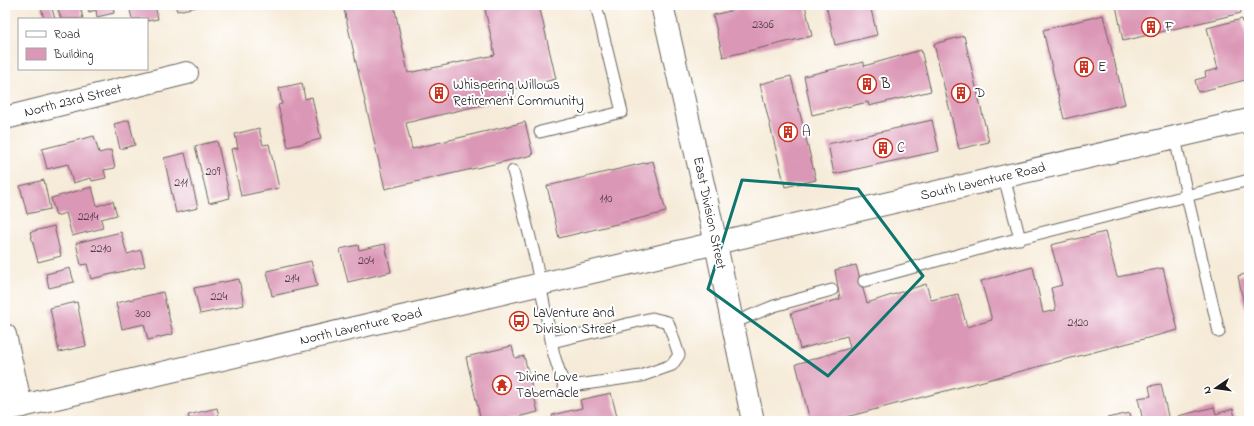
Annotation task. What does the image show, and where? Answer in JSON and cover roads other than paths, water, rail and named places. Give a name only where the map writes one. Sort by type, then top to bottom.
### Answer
[{"type":"street","name":"East Division Street","points":[[662,5],[716,243],[753,421]]},
{"type":"street","name":"North 23rd Street","points":[[5,118],[187,73]]},
{"type":"street","name":"South Laventure Road","points":[[716,243],[1249,120]]},
{"type":"street","name":"North Laventure Road","points":[[13,408],[716,243]]},
{"type":"street","points":[[5,335],[13,408]]},
{"type":"lane","points":[[540,132],[622,112],[596,5]]},
{"type":"lane","points":[[1175,138],[1219,332]]},
{"type":"lane","points":[[513,171],[552,342],[564,386],[641,376],[672,365],[679,355],[668,322],[652,318],[552,342]]},
{"type":"lane","points":[[1004,177],[1020,238]]},
{"type":"lane","points":[[864,281],[1020,238],[1249,180]]},
{"type":"lane","points":[[733,323],[774,306],[832,290]]},
{"type":"place","name":"F","points":[[1151,27]]},
{"type":"place","name":"E","points":[[1084,67]]},
{"type":"place","name":"B","points":[[867,84]]},
{"type":"place","name":"Whispering Willows Retirement Community","points":[[439,93]]},
{"type":"place","name":"D","points":[[961,93]]},
{"type":"place","name":"A","points":[[788,132]]},
{"type":"place","name":"C","points":[[883,148]]},
{"type":"place","name":"LaVenture and Division Street","points":[[519,321]]},
{"type":"place","name":"Divine Love Tabernacle","points":[[502,385]]}]
